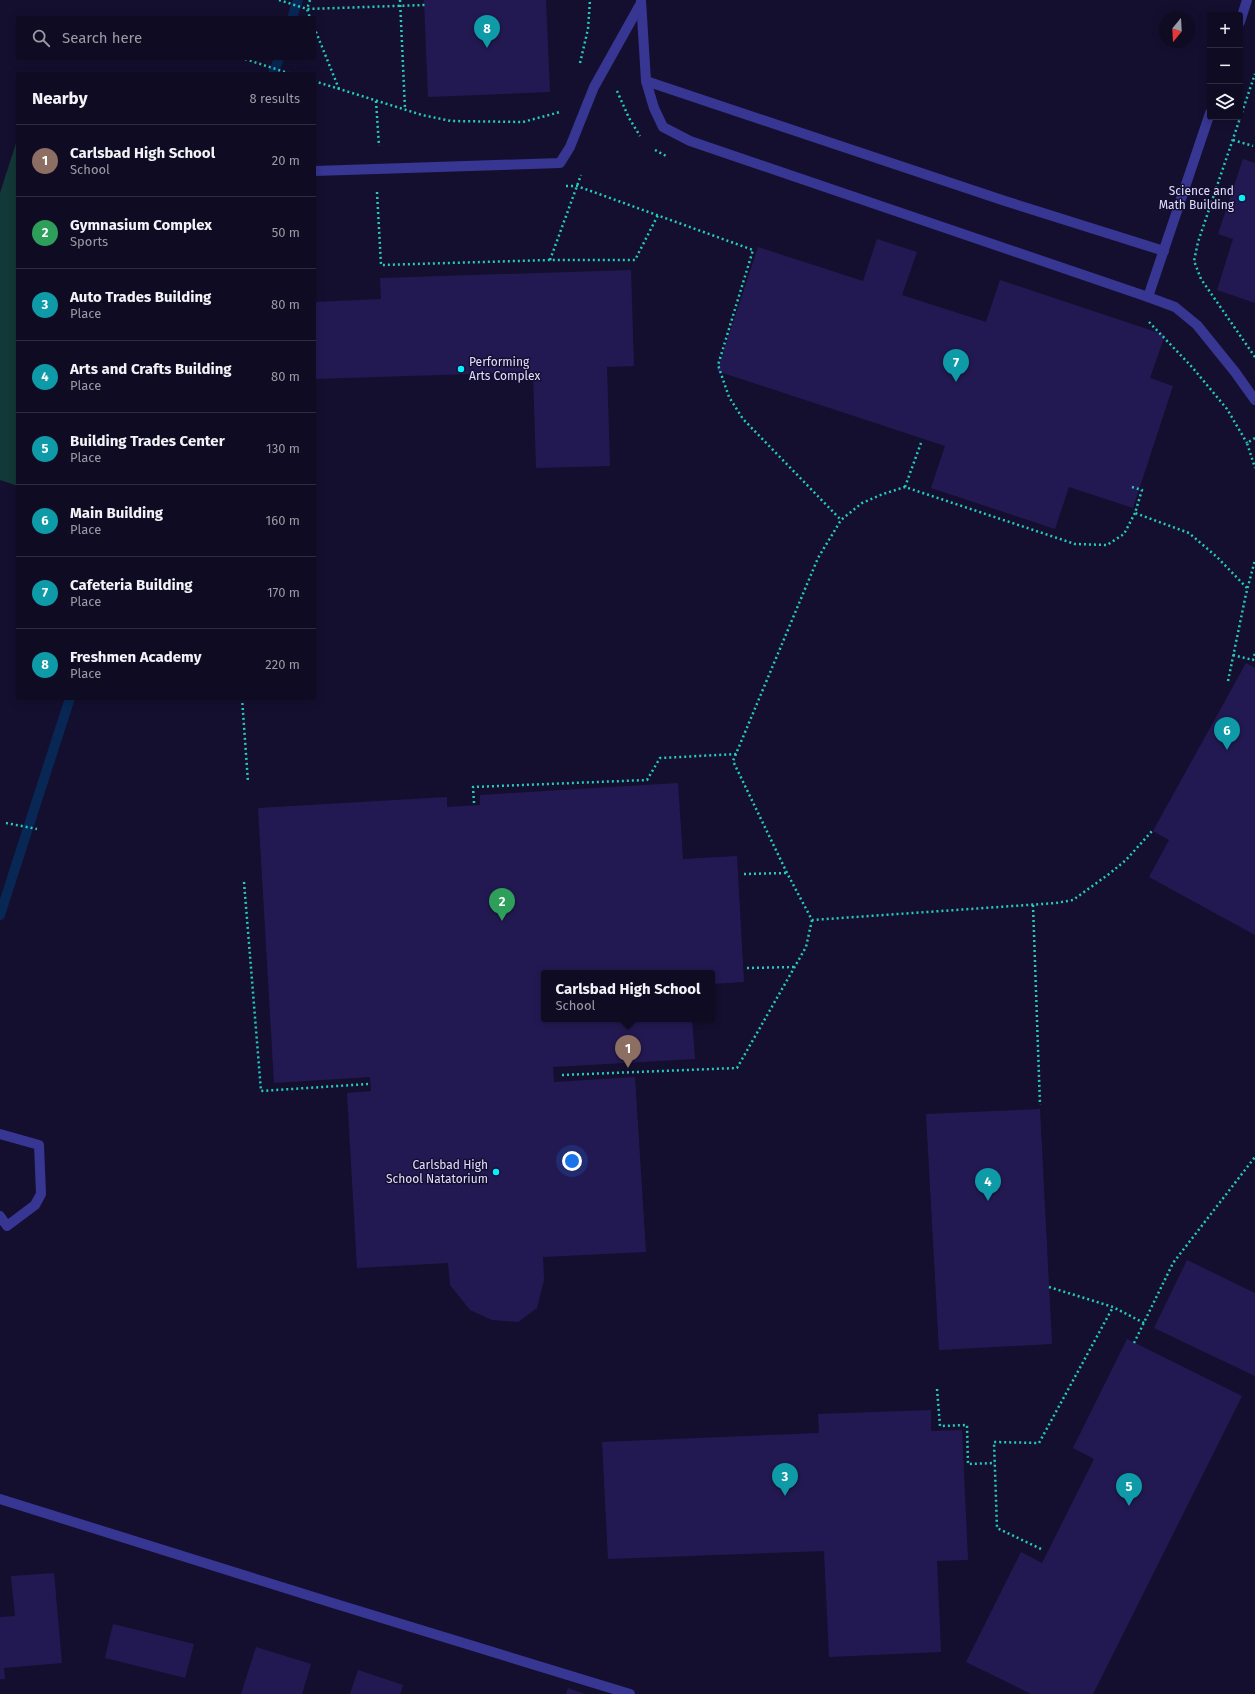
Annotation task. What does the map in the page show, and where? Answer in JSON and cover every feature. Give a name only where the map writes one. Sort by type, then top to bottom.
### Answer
[{"type":"lane","points":[[1243,13],[1247,0]]},
{"type":"lane","points":[[641,1],[646,81],[654,108],[663,126],[690,141],[1148,296],[1175,307],[1197,325],[1235,372],[1255,400]]},
{"type":"lane","points":[[316,170],[560,163],[570,148],[594,87],[641,1]]},
{"type":"lane","points":[[646,81],[1005,201],[1164,251]]},
{"type":"lane","points":[[1148,296],[1208,120]]},
{"type":"lane","points":[[0,1134],[39,1145],[41,1194],[35,1205],[7,1226],[0,1216]]},
{"type":"lane","points":[[0,1499],[630,1694]]},
{"type":"path","points":[[278,0],[307,9],[425,5]]},
{"type":"path","points":[[309,16],[307,9],[310,0]]},
{"type":"path","points":[[400,0],[405,110]]},
{"type":"path","points":[[316,32],[339,89]]},
{"type":"path","points":[[248,60],[284,72]]},
{"type":"path","points":[[1255,74],[1198,242],[1194,261],[1201,279],[1214,300],[1255,358]]},
{"type":"path","points":[[316,82],[405,110],[451,122],[523,122],[565,110]]},
{"type":"path","points":[[615,84],[629,118],[641,138]]},
{"type":"path","points":[[376,101],[380,168]]},
{"type":"path","points":[[1233,140],[1253,146]]},
{"type":"path","points":[[651,148],[670,158]]},
{"type":"path","points":[[550,260],[582,172]]},
{"type":"path","points":[[562,186],[577,186],[753,250],[718,365],[729,398],[743,419],[841,520]]},
{"type":"path","points":[[377,188],[381,265],[550,260],[635,260],[658,215]]},
{"type":"path","points":[[1142,320],[1149,322],[1197,373],[1227,410],[1247,443],[1255,468]]},
{"type":"path","points":[[1247,443],[1255,438]]},
{"type":"path","points":[[905,487],[921,442]]},
{"type":"path","points":[[562,1075],[737,1068],[806,947],[812,920],[787,873],[733,761],[818,558],[841,520],[862,503],[905,487],[1075,544],[1107,545],[1124,534],[1135,513],[1142,490],[1132,487]]},
{"type":"path","points":[[1135,513],[1189,533],[1247,588]]},
{"type":"path","points":[[1228,681],[1247,588],[1255,560]]},
{"type":"path","points":[[1233,655],[1253,660],[1255,653]]},
{"type":"path","points":[[242,700],[248,782]]},
{"type":"path","points":[[474,803],[473,787],[647,780],[660,758],[737,754]]},
{"type":"path","points":[[6,823],[37,829]]},
{"type":"path","points":[[812,920],[1033,905],[1073,900],[1126,860],[1152,831]]},
{"type":"path","points":[[744,874],[787,873]]},
{"type":"path","points":[[244,882],[261,1091],[368,1084]]},
{"type":"path","points":[[1033,905],[1040,1105]]},
{"type":"path","points":[[747,968],[795,967]]},
{"type":"path","points":[[1134,1343],[1173,1262],[1255,1158]]},
{"type":"path","points":[[1049,1287],[1113,1307],[1144,1323]]},
{"type":"path","points":[[1041,1549],[997,1528],[994,1442],[1039,1443],[1113,1307]]},
{"type":"path","points":[[937,1389],[940,1426],[967,1425],[968,1464],[995,1463]]},
{"type":"green space","points":[[16,143],[16,485],[0,480],[0,193]]},
{"type":"building","points":[[424,0],[546,0],[550,92],[428,97]]},
{"type":"building","name":"Science and Math Building","points":[[1243,159],[1255,163],[1255,303],[1217,290],[1233,239],[1218,234]]},
{"type":"building","points":[[877,239],[917,252],[902,295],[986,322],[1000,280],[1165,335],[1150,378],[1173,386],[1133,508],[1069,487],[1055,529],[931,488],[945,446],[717,371],[758,247],[863,281]]},
{"type":"building","name":"Performing Arts Complex","points":[[631,270],[634,366],[607,367],[610,466],[536,468],[533,372],[316,379],[316,302],[381,299],[380,278]]},
{"type":"building","points":[[1246,663],[1255,668],[1255,935],[1149,877],[1169,840],[1153,831]]},
{"type":"building","points":[[678,783],[683,859],[737,856],[744,982],[715,984],[715,970],[541,970],[541,1022],[692,1022],[695,1059],[553,1067],[554,1082],[635,1077],[646,1252],[543,1257],[544,1280],[537,1308],[518,1322],[492,1320],[470,1310],[450,1285],[448,1263],[357,1268],[347,1093],[371,1091],[370,1077],[274,1083],[258,808],[447,797],[447,807],[480,805],[480,795]]},
{"type":"building","points":[[1040,1109],[1052,1344],[939,1350],[926,1114]]},
{"type":"building","points":[[1187,1260],[1255,1293],[1255,1376],[1154,1328]]},
{"type":"building","points":[[1127,1339],[1242,1396],[1093,1694],[1031,1694],[966,1662],[1021,1552],[1042,1563],[1094,1459],[1073,1448]]},
{"type":"building","points":[[931,1410],[931,1431],[962,1430],[968,1560],[937,1561],[941,1652],[829,1657],[824,1551],[608,1559],[602,1442],[819,1433],[818,1414]]},
{"type":"building","points":[[54,1573],[62,1663],[4,1668],[5,1679],[0,1679],[0,1617],[15,1616],[11,1576]]},
{"type":"building","points":[[113,1624],[194,1644],[185,1678],[105,1658]]},
{"type":"building","points":[[256,1647],[311,1664],[302,1694],[241,1694]]},
{"type":"building","points":[[358,1670],[403,1685],[400,1694],[350,1694]]},
{"type":"building","points":[[568,1688],[585,1694],[566,1694]]},
{"type":"waterway","points":[[293,16],[298,0]]},
{"type":"waterway","points":[[274,72],[278,60]]},
{"type":"waterway","points":[[0,915],[69,700]]},
{"type":"place","name":"Freshmen Academy","points":[[487,48]]},
{"type":"place","name":"Science and Math Building","points":[[1242,198]]},
{"type":"place","name":"Performing Arts Complex","points":[[461,369]]},
{"type":"place","name":"Cafeteria Building","points":[[956,382]]},
{"type":"place","name":"Main Building","points":[[1227,750]]},
{"type":"place","name":"Gymnasium Complex","points":[[502,921]]},
{"type":"place","name":"Carlsbad High School","points":[[628,1068]]},
{"type":"place","name":"Carlsbad High School Natatorium","points":[[496,1172]]},
{"type":"place","name":"Arts and Crafts Building","points":[[988,1201]]},
{"type":"place","name":"Auto Trades Building","points":[[785,1496]]},
{"type":"place","name":"Building Trades Center","points":[[1129,1506]]}]
